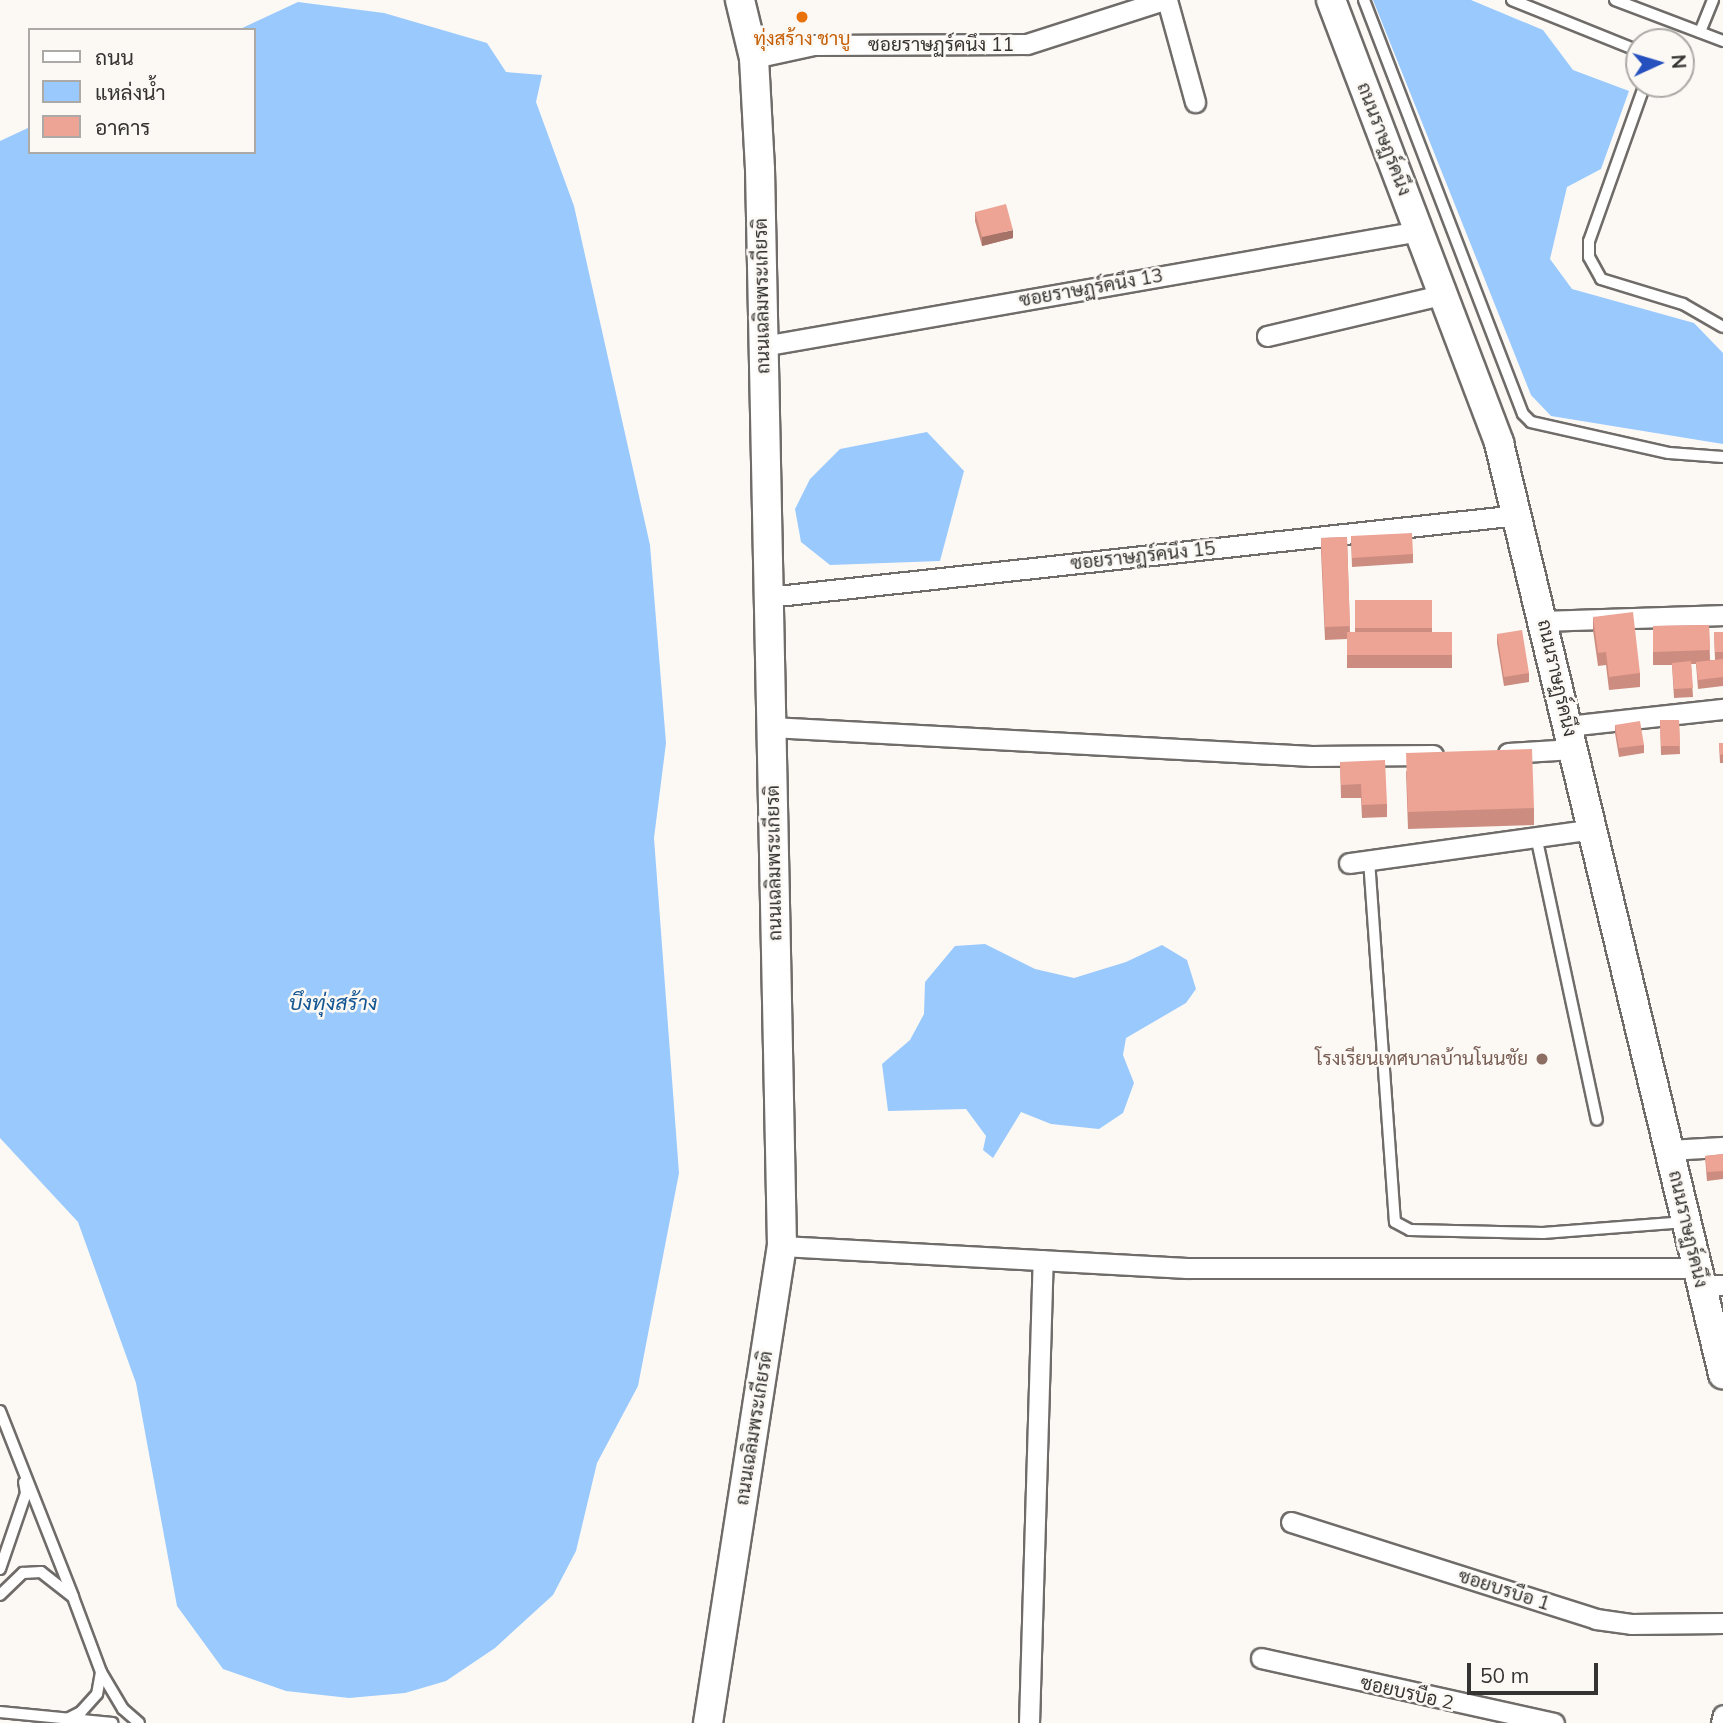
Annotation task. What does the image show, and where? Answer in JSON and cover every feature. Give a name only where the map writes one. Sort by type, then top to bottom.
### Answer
[{"type":"street","name":"ถนนเฉลิมพระเกียรติ","points":[[708,1723],[782,1246],[763,346],[754,58],[740,0]]},
{"type":"street","name":"ซอยราษฏร์คนึง 11","points":[[754,58],[813,46],[1027,44],[1166,0]]},
{"type":"street","points":[[1166,0],[1195,102]]},
{"type":"street","name":"ถนนราษฏร์คนึง","points":[[1331,0],[1499,443],[1669,1150],[1687,1222],[1707,1279],[1723,1374]]},
{"type":"street","name":"ซอยราษฏร์คนึง 13","points":[[763,346],[1420,230]]},
{"type":"street","points":[[1267,336],[1444,294]]},
{"type":"street","name":"ซอยราษฏร์คนึง 15","points":[[768,597],[1518,515]]},
{"type":"street","points":[[1543,621],[1723,615]]},
{"type":"street","points":[[1484,754],[1723,709]]},
{"type":"street","points":[[771,727],[1311,756],[1458,755]]},
{"type":"street","points":[[1349,863],[1592,829]]},
{"type":"street","points":[[1669,1150],[1723,1147]]},
{"type":"street","points":[[782,1246],[1186,1268],[1707,1279]]},
{"type":"street","points":[[1028,1723],[1043,1260]]},
{"type":"street","name":"ซอยบรบือ 1","points":[[1291,1522],[1596,1619],[1631,1624],[1723,1623]]},
{"type":"street","name":"ซอยบรบือ 2","points":[[1261,1658],[1554,1723]]},
{"type":"street","points":[[1721,1723],[1723,1715]]},
{"type":"lane","points":[[1364,0],[1522,414],[1531,422],[1669,453],[1723,457]]},
{"type":"lane","points":[[1512,0],[1625,45]]},
{"type":"lane","points":[[1615,0],[1723,41]]},
{"type":"lane","points":[[1700,32],[1713,0]]},
{"type":"lane","points":[[1640,98],[1589,241],[1589,257],[1601,279],[1683,304],[1723,327]]},
{"type":"lane","points":[[1536,836],[1597,1120]]},
{"type":"lane","points":[[1369,859],[1395,1222],[1410,1230],[1543,1233],[1687,1222]]},
{"type":"lane","points":[[0,1411],[101,1672],[123,1709],[139,1723]]},
{"type":"lane","points":[[0,1569],[26,1493],[21,1464]]},
{"type":"lane","points":[[0,1595],[23,1573],[41,1572],[73,1597]]},
{"type":"lane","points":[[68,1719],[81,1712],[97,1693],[101,1672]]},
{"type":"lane","points":[[0,1710],[112,1723]]},
{"type":"water","points":[[1373,0],[1471,0],[1543,30],[1573,70],[1625,90],[1626,98],[1601,169],[1567,187],[1550,259],[1572,289],[1694,323],[1723,353],[1723,444],[1551,416],[1531,395]]},
{"type":"water","name":"บึงทุ่งสร้าง","points":[[298,2],[384,13],[487,43],[506,72],[542,75],[536,102],[574,206],[650,545],[666,743],[654,838],[679,1173],[638,1386],[597,1463],[576,1551],[553,1595],[495,1648],[446,1681],[405,1693],[349,1698],[286,1691],[223,1669],[177,1606],[136,1383],[78,1222],[0,1138],[0,141],[28,128],[28,154],[256,154],[256,28],[242,28]]},
{"type":"water","points":[[927,432],[964,471],[940,561],[830,565],[801,542],[795,509],[810,479],[840,449]]},
{"type":"water","points":[[985,944],[1035,969],[1074,978],[1126,962],[1162,945],[1187,960],[1196,989],[1186,1003],[1126,1038],[1123,1055],[1134,1083],[1123,1113],[1099,1129],[1051,1124],[1021,1112],[993,1158],[983,1150],[986,1136],[966,1109],[888,1111],[882,1064],[910,1040],[924,1014],[925,982],[955,946]]},
{"type":"building","points":[[1006,204],[1013,230],[982,237],[975,212]]},
{"type":"building","points":[[1412,533],[1413,554],[1352,558],[1351,536]]},
{"type":"building","points":[[1347,537],[1350,626],[1325,627],[1321,538]]},
{"type":"building","points":[[1355,600],[1432,600],[1432,628],[1355,628]]},
{"type":"building","points":[[1633,612],[1640,673],[1609,677],[1606,652],[1598,653],[1593,617]]},
{"type":"building","points":[[1709,625],[1710,650],[1653,652],[1653,626]]},
{"type":"building","points":[[1522,630],[1529,673],[1504,677],[1497,634]]},
{"type":"building","points":[[1347,632],[1452,632],[1452,655],[1347,655]]},
{"type":"building","points":[[1714,632],[1723,632],[1723,652],[1715,652]]},
{"type":"building","points":[[1723,659],[1723,677],[1698,680],[1696,662]]},
{"type":"building","points":[[1691,661],[1693,688],[1674,689],[1672,663]]},
{"type":"building","points":[[1660,720],[1679,720],[1680,746],[1661,746]]},
{"type":"building","points":[[1640,721],[1644,745],[1619,748],[1615,725]]},
{"type":"building","points":[[1719,743],[1723,743],[1723,754],[1720,755]]},
{"type":"building","points":[[1532,749],[1534,808],[1408,812],[1406,753]]},
{"type":"building","points":[[1385,760],[1387,804],[1362,805],[1361,784],[1341,785],[1340,762]]},
{"type":"building","points":[[1723,1154],[1723,1171],[1707,1172],[1705,1156]]},
{"type":"place","name":"ทุ่งสร้าง ชาบู","points":[[802,17]]},
{"type":"place","name":"โรงเรียนเทศบาลบ้านโนนชัย","points":[[1542,1059]]}]
